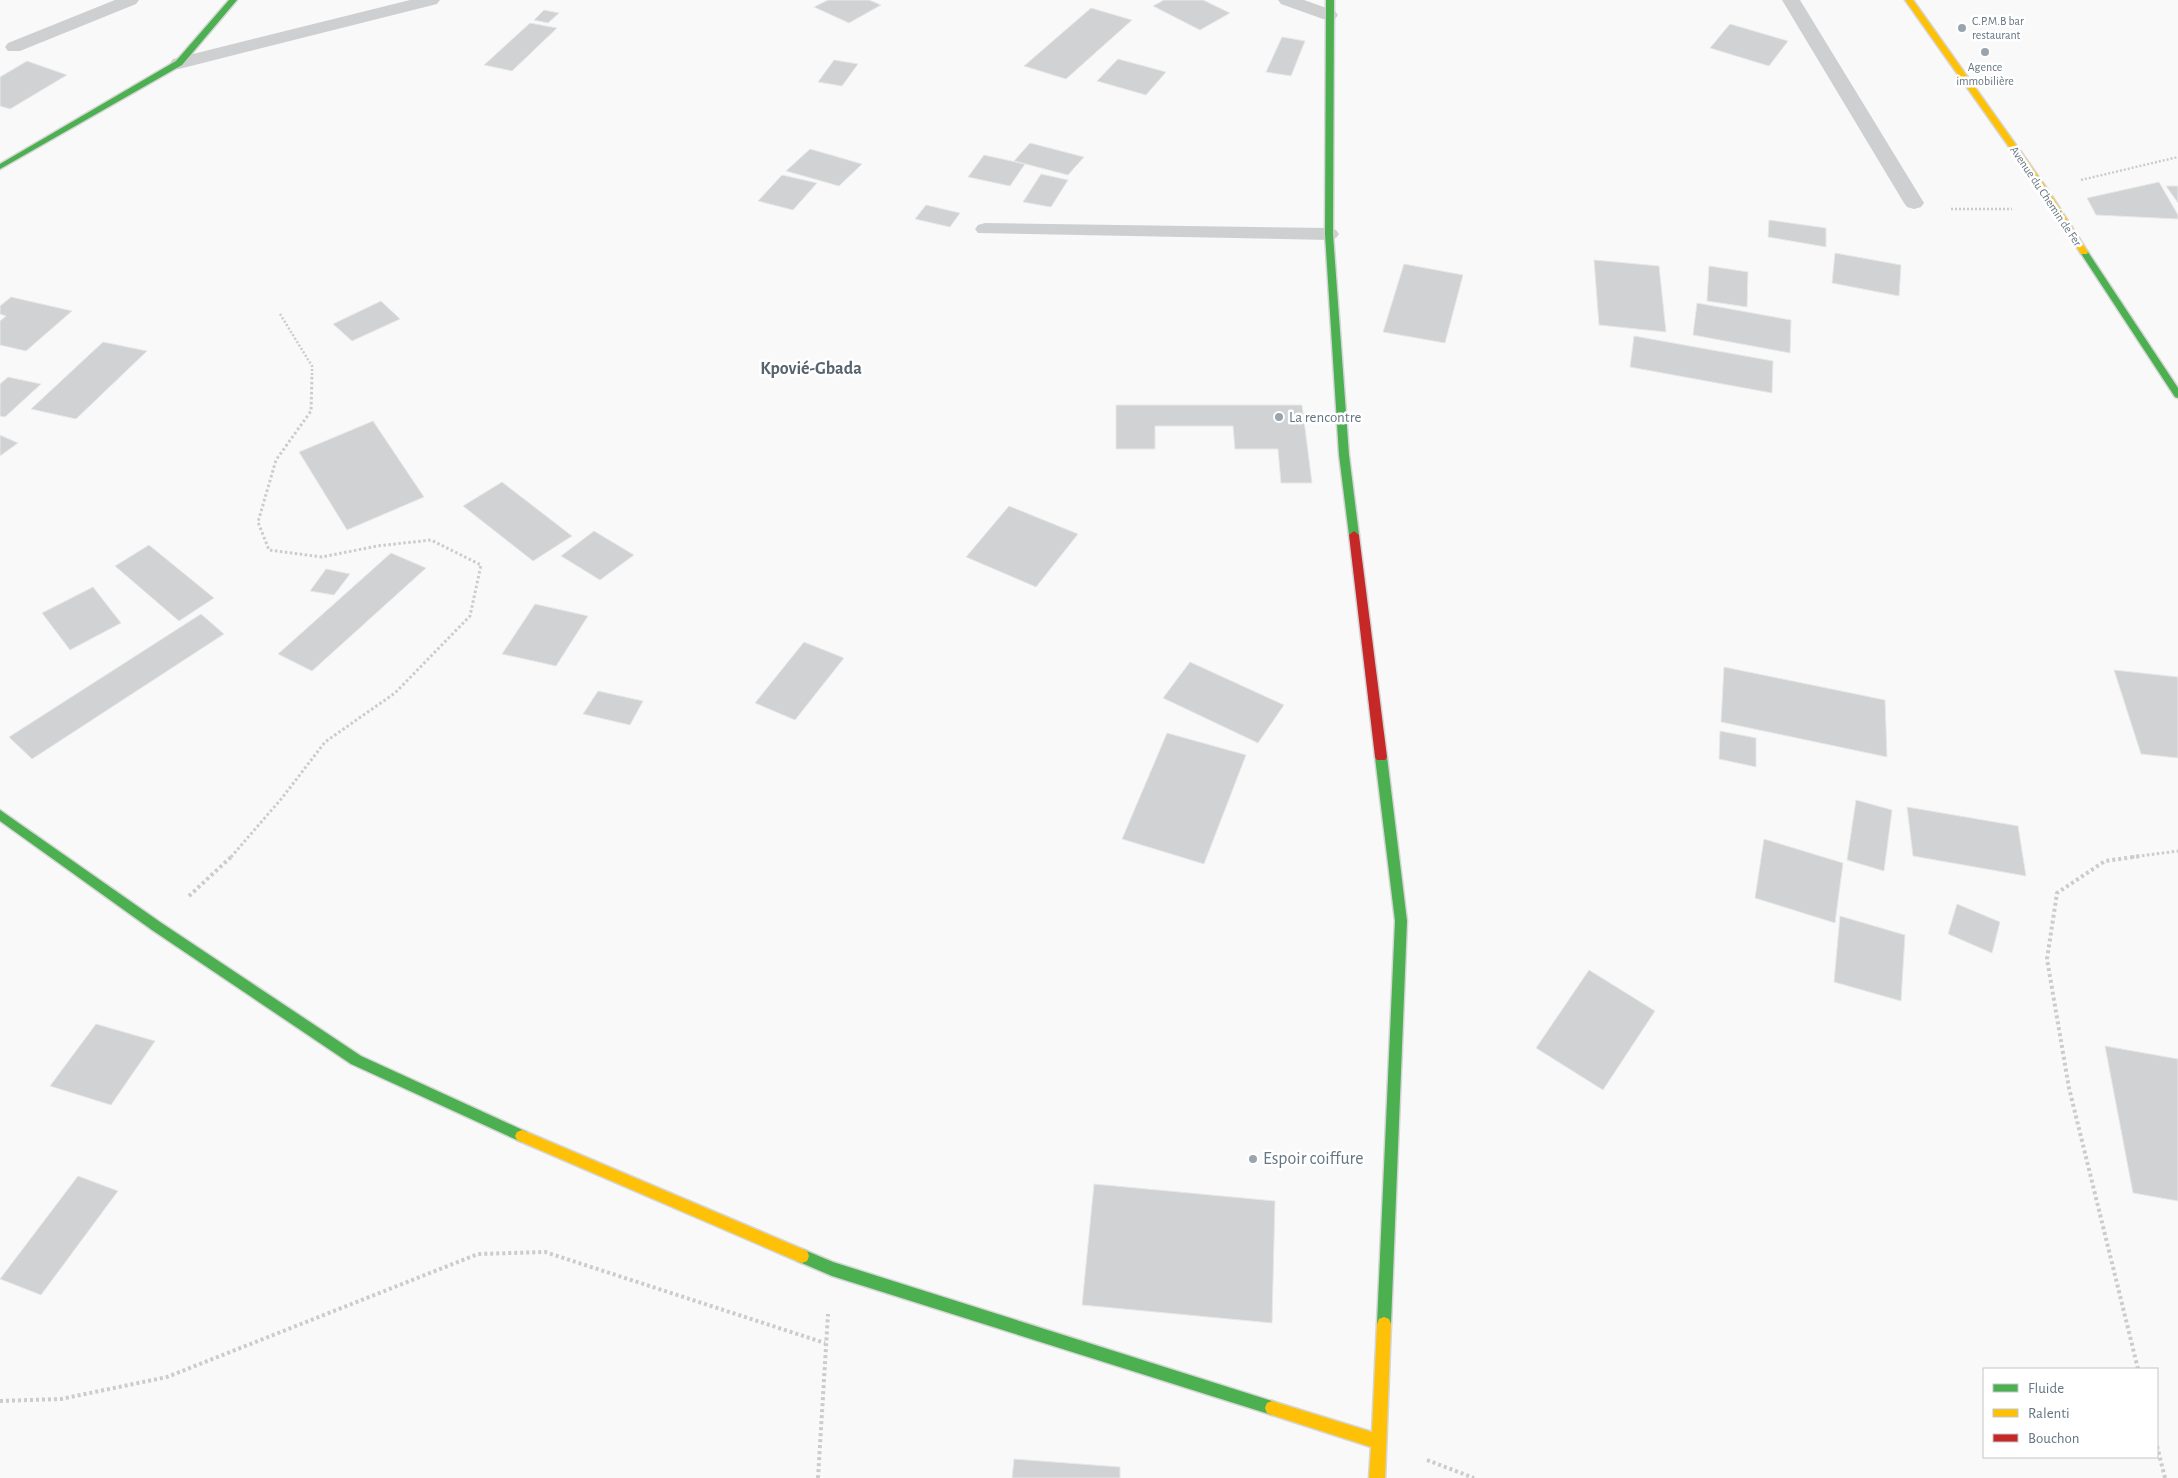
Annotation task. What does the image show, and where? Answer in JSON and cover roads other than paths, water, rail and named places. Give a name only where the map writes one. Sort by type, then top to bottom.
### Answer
[{"type":"street","points":[[14,47],[130,0]]},
{"type":"street","points":[[179,63],[233,0]]},
{"type":"street","points":[[0,168],[179,63],[432,0]]},
{"type":"street","points":[[1287,0],[1329,7],[1328,234],[1344,455],[1401,921],[1377,1478]]},
{"type":"street","points":[[1791,0],[1914,203]]},
{"type":"street","name":"Avenue du Chemin de Fer","points":[[1909,0],[2044,192],[2178,395]]},
{"type":"street","points":[[985,229],[1328,234]]},
{"type":"street","points":[[0,816],[156,926],[356,1060],[547,1148],[832,1269],[1379,1442]]},
{"type":"place","name":"C.P.M.B bar restaurant","points":[[1962,28]]},
{"type":"place","name":"Agence immobilière","points":[[1985,52]]},
{"type":"place","name":"La rencontre","points":[[1279,417]]},
{"type":"place","name":"Espoir coiffure","points":[[1253,1159]]},
{"type":"district","name":"Kpovié-Gbada","points":[[811,369]]}]
